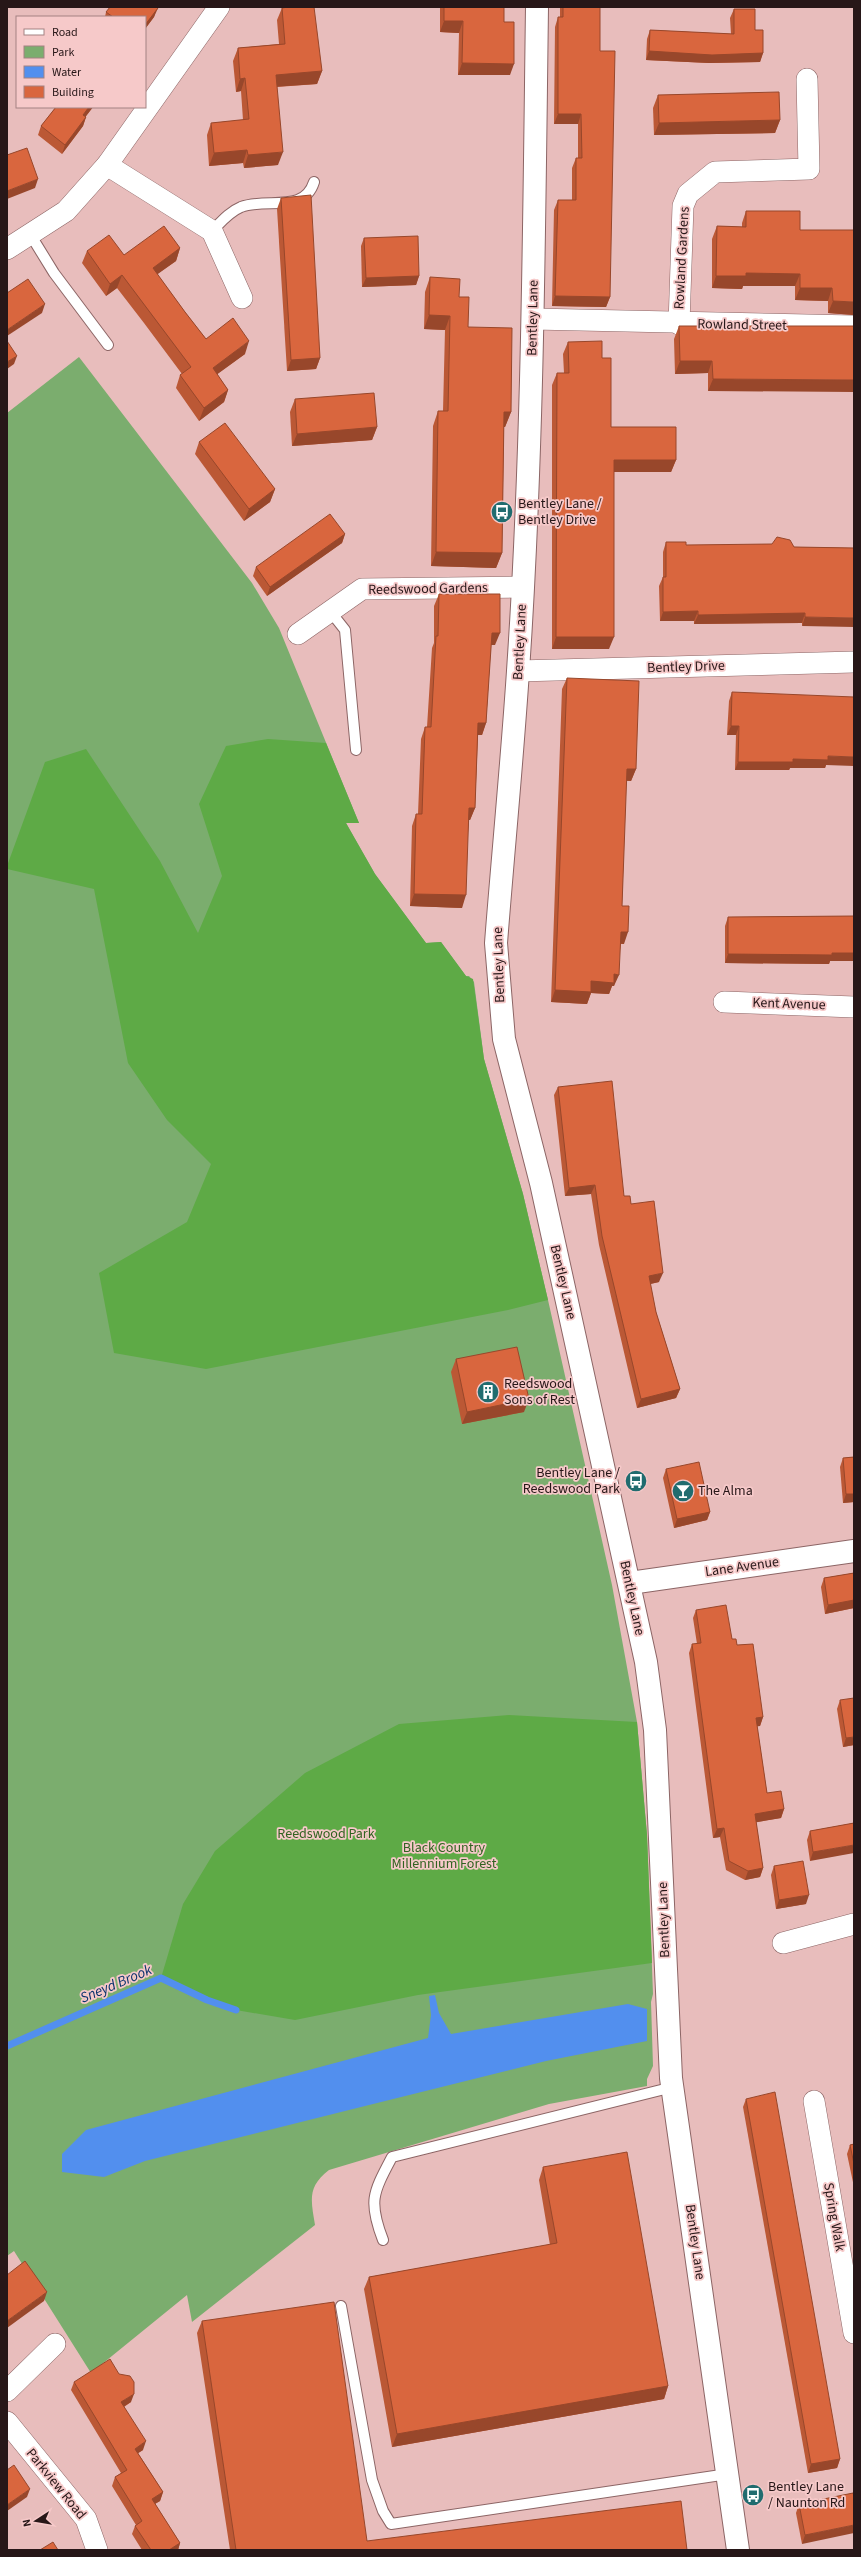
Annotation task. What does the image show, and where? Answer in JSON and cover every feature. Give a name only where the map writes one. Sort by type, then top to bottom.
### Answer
[{"type":"street","points":[[7,249],[66,212],[107,165],[219,7]]},
{"type":"street","name":"Bentley Lane","points":[[537,7],[533,319],[523,587],[518,671],[496,943],[504,1039],[542,1190],[630,1583],[646,1662],[655,1730],[666,1995],[672,2079],[738,2550]]},
{"type":"street","name":"Rowland Gardens","points":[[679,324],[683,206],[688,194],[715,172],[809,168],[807,80]]},
{"type":"street","points":[[107,165],[212,231],[242,298]]},
{"type":"street","name":"Rowland Street","points":[[533,319],[679,324],[854,326]]},
{"type":"street","name":"Reedswood Gardens","points":[[298,634],[362,589],[523,587]]},
{"type":"street","name":"Bentley Drive","points":[[518,671],[854,662]]},
{"type":"street","name":"Kent Avenue","points":[[724,1002],[854,1007]]},
{"type":"street","name":"Lane Avenue","points":[[630,1583],[854,1551]]},
{"type":"street","points":[[783,1943],[854,1924]]},
{"type":"street","name":"Spring Walk","points":[[814,2101],[854,2333]]},
{"type":"street","points":[[7,2390],[55,2344]]},
{"type":"street","name":"Parkview Road","points":[[7,2422],[86,2519],[98,2550]]},
{"type":"lane","points":[[212,231],[240,207],[301,200],[311,193],[314,182]]},
{"type":"lane","points":[[30,234],[54,273],[108,345]]},
{"type":"lane","points":[[330,611],[345,630],[356,750]]},
{"type":"lane","points":[[383,2240],[375,2219],[374,2191],[392,2157],[672,2079]]},
{"type":"lane","points":[[341,2306],[372,2480],[383,2511],[391,2524],[728,2474]]},
{"type":"green space","name":"Reedswood Park","points":[[79,357],[252,583],[279,628],[359,823],[346,823],[375,874],[426,943],[441,942],[466,976],[469,976],[474,982],[484,1059],[523,1194],[548,1300],[612,1585],[637,1722],[647,1835],[653,1994],[651,2002],[653,2066],[647,2079],[647,2086],[549,2104],[329,2170],[317,2182],[312,2194],[312,2208],[315,2225],[192,2322],[187,2295],[91,2373],[14,2251],[7,2256],[7,413]]},
{"type":"green space","points":[[268,739],[326,743],[359,823],[346,823],[375,874],[426,943],[441,942],[466,976],[473,979],[484,1059],[523,1194],[548,1300],[508,1310],[206,1369],[114,1353],[99,1273],[187,1222],[211,1164],[167,1120],[128,1063],[94,889],[7,869],[7,866],[45,762],[86,749],[160,861],[198,933],[222,876],[199,804],[226,746]]},
{"type":"green space","name":"Black Country Millennium Forest","points":[[509,1715],[637,1722],[647,1835],[652,1963],[418,1995],[295,2020],[236,2010],[207,2000],[161,1978],[183,1904],[215,1851],[305,1773],[399,1724]]},
{"type":"water","points":[[435,1995],[439,2013],[451,2034],[628,2004],[647,2009],[647,2041],[546,2061],[145,2161],[104,2177],[62,2172],[62,2154],[86,2130],[428,2038],[431,2015],[429,1996]]},
{"type":"building","points":[[110,7],[158,8],[146,24],[146,16],[112,16],[106,12]]},
{"type":"building","points":[[314,7],[322,71],[276,75],[283,152],[248,155],[247,150],[214,153],[211,123],[249,119],[245,78],[240,79],[238,48],[285,44],[282,8]]},
{"type":"building","points":[[444,7],[504,7],[504,22],[514,22],[514,64],[462,63],[463,21],[444,21]]},
{"type":"building","points":[[563,7],[600,7],[600,51],[615,51],[610,297],[555,296],[558,200],[576,200],[576,158],[582,158],[581,114],[558,114],[558,17],[563,17]]},
{"type":"building","points":[[734,9],[755,9],[755,30],[763,30],[763,53],[712,55],[649,51],[650,30],[734,34]]},
{"type":"building","points":[[779,92],[780,120],[659,123],[658,95]]},
{"type":"building","points":[[55,108],[88,108],[83,115],[86,117],[65,145],[41,126]]},
{"type":"building","points":[[27,148],[38,179],[7,191],[7,155]]},
{"type":"building","points":[[311,195],[320,358],[291,360],[281,198]]},
{"type":"building","points":[[746,211],[800,211],[800,230],[854,230],[854,302],[833,301],[832,288],[800,288],[800,274],[746,273],[746,276],[716,276],[717,226],[746,227]]},
{"type":"building","points":[[164,226],[180,248],[153,268],[185,312],[206,339],[233,318],[249,341],[213,368],[228,390],[204,408],[180,375],[191,367],[122,275],[110,284],[87,251],[109,235],[124,255]]},
{"type":"building","points":[[418,236],[419,276],[366,278],[364,238]]},
{"type":"building","points":[[430,277],[460,279],[459,297],[469,297],[468,327],[512,328],[511,412],[504,412],[502,553],[436,552],[438,411],[448,411],[450,316],[429,315]]},
{"type":"building","points":[[28,279],[45,304],[7,330],[7,293]]},
{"type":"building","points":[[679,326],[854,326],[854,380],[713,379],[712,361],[680,361]]},
{"type":"building","points":[[7,341],[17,356],[7,362]]},
{"type":"building","points":[[602,341],[602,358],[611,358],[611,427],[676,427],[676,460],[614,460],[614,637],[556,637],[557,373],[569,373],[568,342]]},
{"type":"building","points":[[374,393],[377,427],[297,434],[295,399]]},
{"type":"building","points":[[225,423],[275,489],[249,509],[199,442]]},
{"type":"building","points":[[330,514],[345,534],[270,587],[256,567]]},
{"type":"building","points":[[777,537],[790,540],[794,547],[854,548],[854,618],[805,617],[805,613],[698,615],[698,611],[663,612],[663,577],[666,577],[666,542],[686,542],[686,545],[772,544]]},
{"type":"building","points":[[439,594],[500,594],[500,633],[492,633],[486,723],[478,723],[475,808],[469,808],[466,895],[414,894],[416,814],[422,814],[425,727],[431,727],[436,636],[438,636]]},
{"type":"building","points":[[567,678],[639,681],[636,769],[627,769],[622,906],[629,906],[628,932],[621,932],[619,975],[614,974],[614,983],[591,981],[591,992],[555,990]]},
{"type":"building","points":[[732,692],[854,697],[854,757],[828,756],[828,760],[793,759],[793,762],[738,762],[739,726],[731,726]]},
{"type":"building","points":[[854,916],[854,953],[832,953],[832,955],[728,954],[728,917]]},
{"type":"building","points":[[612,1081],[624,1196],[630,1196],[631,1204],[654,1201],[663,1273],[649,1276],[656,1312],[680,1389],[641,1399],[602,1236],[595,1185],[569,1188],[558,1087]]},
{"type":"building","name":"Reedswood Sons of Rest","points":[[517,1347],[529,1399],[467,1412],[456,1359]]},
{"type":"building","points":[[854,1457],[854,1494],[846,1494],[843,1458]]},
{"type":"building","name":"The Alma","points":[[699,1462],[710,1512],[677,1519],[666,1469]]},
{"type":"building","points":[[854,1573],[854,1600],[828,1605],[824,1578]]},
{"type":"building","points":[[726,1605],[732,1639],[736,1639],[737,1645],[753,1644],[763,1717],[756,1718],[767,1793],[781,1791],[784,1809],[755,1814],[763,1868],[748,1871],[729,1861],[724,1828],[717,1829],[692,1644],[701,1643],[696,1610]]},
{"type":"building","points":[[854,1698],[854,1737],[846,1738],[840,1700]]},
{"type":"building","points":[[854,1823],[854,1845],[813,1852],[810,1831]]},
{"type":"building","points":[[803,1861],[809,1895],[779,1900],[774,1866]]},
{"type":"building","points":[[775,2092],[840,2459],[811,2464],[746,2099]]},
{"type":"building","points":[[854,2144],[854,2164],[850,2145]]},
{"type":"building","points":[[627,2152],[668,2386],[397,2434],[369,2277],[557,2243],[543,2167]]},
{"type":"building","points":[[25,2261],[47,2292],[7,2321],[7,2275]]},
{"type":"building","points":[[334,2302],[367,2541],[681,2501],[687,2550],[236,2550],[202,2321]]},
{"type":"building","points":[[110,2359],[119,2374],[130,2376],[134,2382],[134,2394],[121,2402],[146,2441],[135,2449],[163,2492],[152,2499],[180,2543],[169,2550],[151,2550],[135,2526],[142,2521],[115,2477],[127,2470],[74,2382]]},
{"type":"building","points":[[14,2465],[30,2489],[7,2505],[7,2470]]},
{"type":"building","points":[[853,2493],[854,2525],[805,2535],[799,2504]]},
{"type":"building","points":[[53,2542],[58,2550],[40,2550]]},
{"type":"waterway","name":"Sneyd Brook","points":[[7,2046],[161,1978],[207,2000],[236,2010]]},
{"type":"place","name":"Bentley Lane / Bentley Drive","points":[[502,512]]},
{"type":"place","name":"Reedswood Sons of Rest","points":[[488,1392]]},
{"type":"place","name":"Bentley Lane / Reedswood Park","points":[[636,1481]]},
{"type":"place","name":"The Alma","points":[[683,1491]]},
{"type":"place","name":"Bentley Lane / Naunton Rd","points":[[753,2495]]}]
